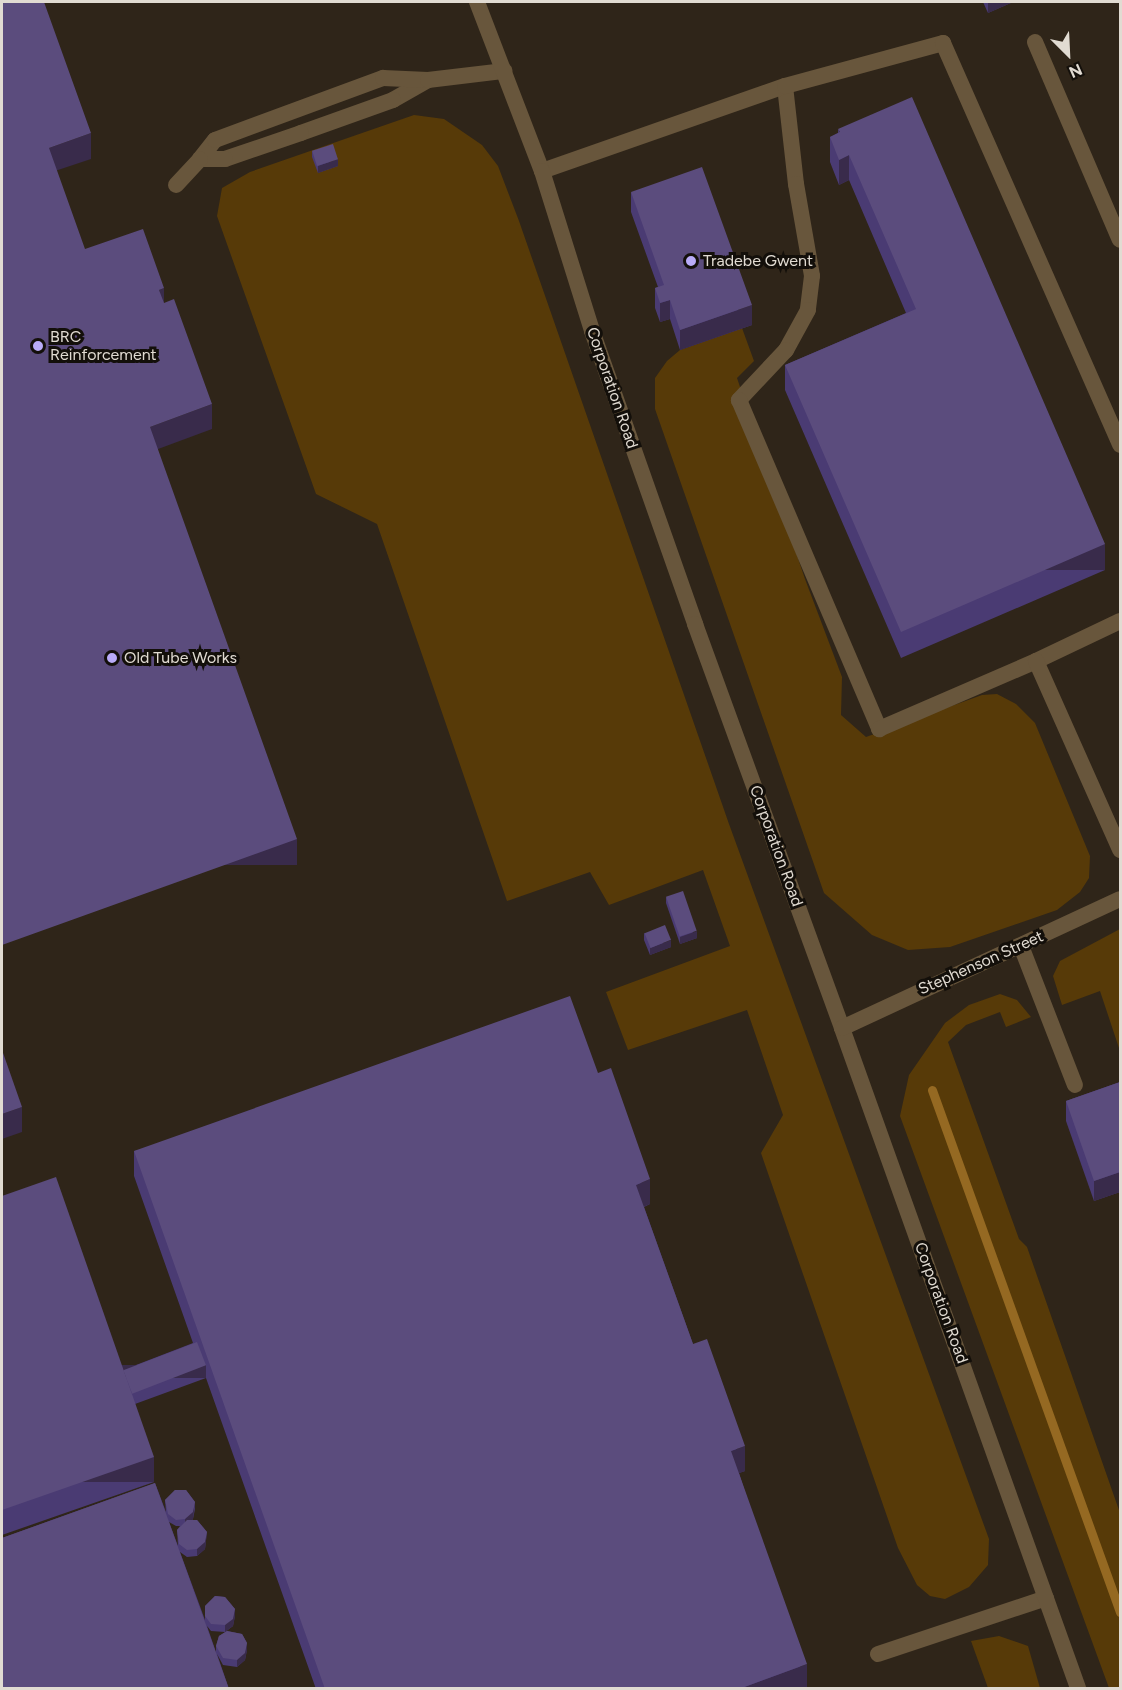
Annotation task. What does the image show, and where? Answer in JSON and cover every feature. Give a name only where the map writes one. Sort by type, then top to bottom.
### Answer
[{"type":"street","name":"Corporation Road","points":[[477,2],[542,171],[592,331],[695,624],[1078,1689]]},
{"type":"street","points":[[1035,42],[1120,240]]},
{"type":"street","points":[[542,171],[785,86],[943,43],[1120,445]]},
{"type":"street","points":[[176,185],[215,140],[383,78],[428,80],[504,71]]},
{"type":"street","points":[[200,159],[225,159],[301,133],[393,100],[428,80]]},
{"type":"street","points":[[785,86],[796,184],[812,276],[808,310],[786,350],[739,400],[879,729],[1036,661],[1120,621]]},
{"type":"street","points":[[1036,661],[1120,850]]},
{"type":"street","name":"Stephenson Street","points":[[842,1028],[883,1006],[1021,946],[1120,899]]},
{"type":"street","points":[[1021,946],[1075,1085]]},
{"type":"street","points":[[878,1654],[1046,1598]]},
{"type":"shaded area","points":[[414,115],[444,119],[482,145],[498,166],[519,221],[729,824],[989,1539],[988,1565],[969,1587],[945,1599],[930,1596],[917,1585],[898,1548],[761,1153],[783,1115],[747,1010],[628,1050],[606,992],[730,946],[703,870],[609,905],[590,872],[507,901],[377,524],[316,494],[217,216],[222,188],[250,172]]},
{"type":"shaded area","points":[[742,328],[754,361],[737,378],[805,579],[842,677],[841,715],[866,737],[982,695],[997,694],[1016,704],[1035,723],[1090,856],[1089,878],[1080,892],[1057,910],[950,947],[908,950],[872,935],[824,893],[655,409],[655,378],[667,361],[680,350]]},
{"type":"shaded area","points":[[1120,929],[1120,1051],[1100,991],[1062,1005],[1053,976],[1060,961]]},
{"type":"shaded area","points":[[1000,994],[1017,1000],[1031,1017],[1006,1027],[1000,1012],[966,1025],[948,1042],[1019,1239],[1027,1247],[1120,1513],[1120,1688],[1109,1688],[900,1116],[909,1075],[945,1023],[969,1005]]},
{"type":"shaded area","points":[[999,1636],[1028,1646],[1040,1688],[988,1688],[971,1641]]},
{"type":"building","name":"Old Tube Works","points":[[2,2],[44,2],[91,133],[49,148],[85,249],[143,229],[164,288],[159,290],[164,303],[174,299],[212,404],[150,427],[297,839],[2,945]]},
{"type":"building","points":[[912,97],[1105,544],[901,632],[785,365],[916,309],[849,155],[839,160],[830,137],[840,132],[838,129]]},
{"type":"building","points":[[333,144],[338,159],[317,166],[312,151]]},
{"type":"building","points":[[702,167],[752,305],[680,330],[670,300],[660,303],[655,288],[664,285],[631,192]]},
{"type":"building","points":[[683,891],[697,931],[680,937],[666,897]]},
{"type":"building","points":[[665,925],[671,940],[651,948],[645,933]]},
{"type":"building","points":[[570,996],[598,1073],[611,1068],[650,1179],[636,1185],[693,1344],[707,1339],[745,1446],[731,1451],[807,1664],[739,1689],[325,1689],[134,1151]]},
{"type":"building","points":[[2,1050],[22,1107],[2,1114]]},
{"type":"building","points":[[1120,1082],[1120,1172],[1094,1181],[1066,1101]]},
{"type":"building","points":[[56,1177],[154,1457],[2,1510],[2,1196]]},
{"type":"building","points":[[197,1342],[206,1365],[132,1394],[123,1370]]},
{"type":"building","points":[[155,1483],[229,1689],[2,1689],[2,1538]]},
{"type":"building","points":[[175,1490],[186,1490],[195,1502],[193,1512],[185,1519],[176,1520],[168,1514],[165,1500]]},
{"type":"building","points":[[187,1520],[197,1520],[207,1532],[205,1542],[197,1549],[187,1550],[179,1544],[177,1530]]},
{"type":"building","points":[[215,1596],[225,1597],[235,1609],[233,1619],[225,1625],[211,1624],[205,1616],[205,1606]]},
{"type":"building","points":[[227,1631],[242,1634],[247,1643],[245,1653],[237,1660],[223,1658],[216,1646],[219,1636]]},
{"type":"waterway","points":[[932,1090],[1120,1612]]},
{"type":"place","name":"Tradebe Gwent","points":[[691,261]]},
{"type":"place","name":"BRC Reinforcement","points":[[38,346]]},
{"type":"place","name":"Old Tube Works","points":[[112,658]]}]
